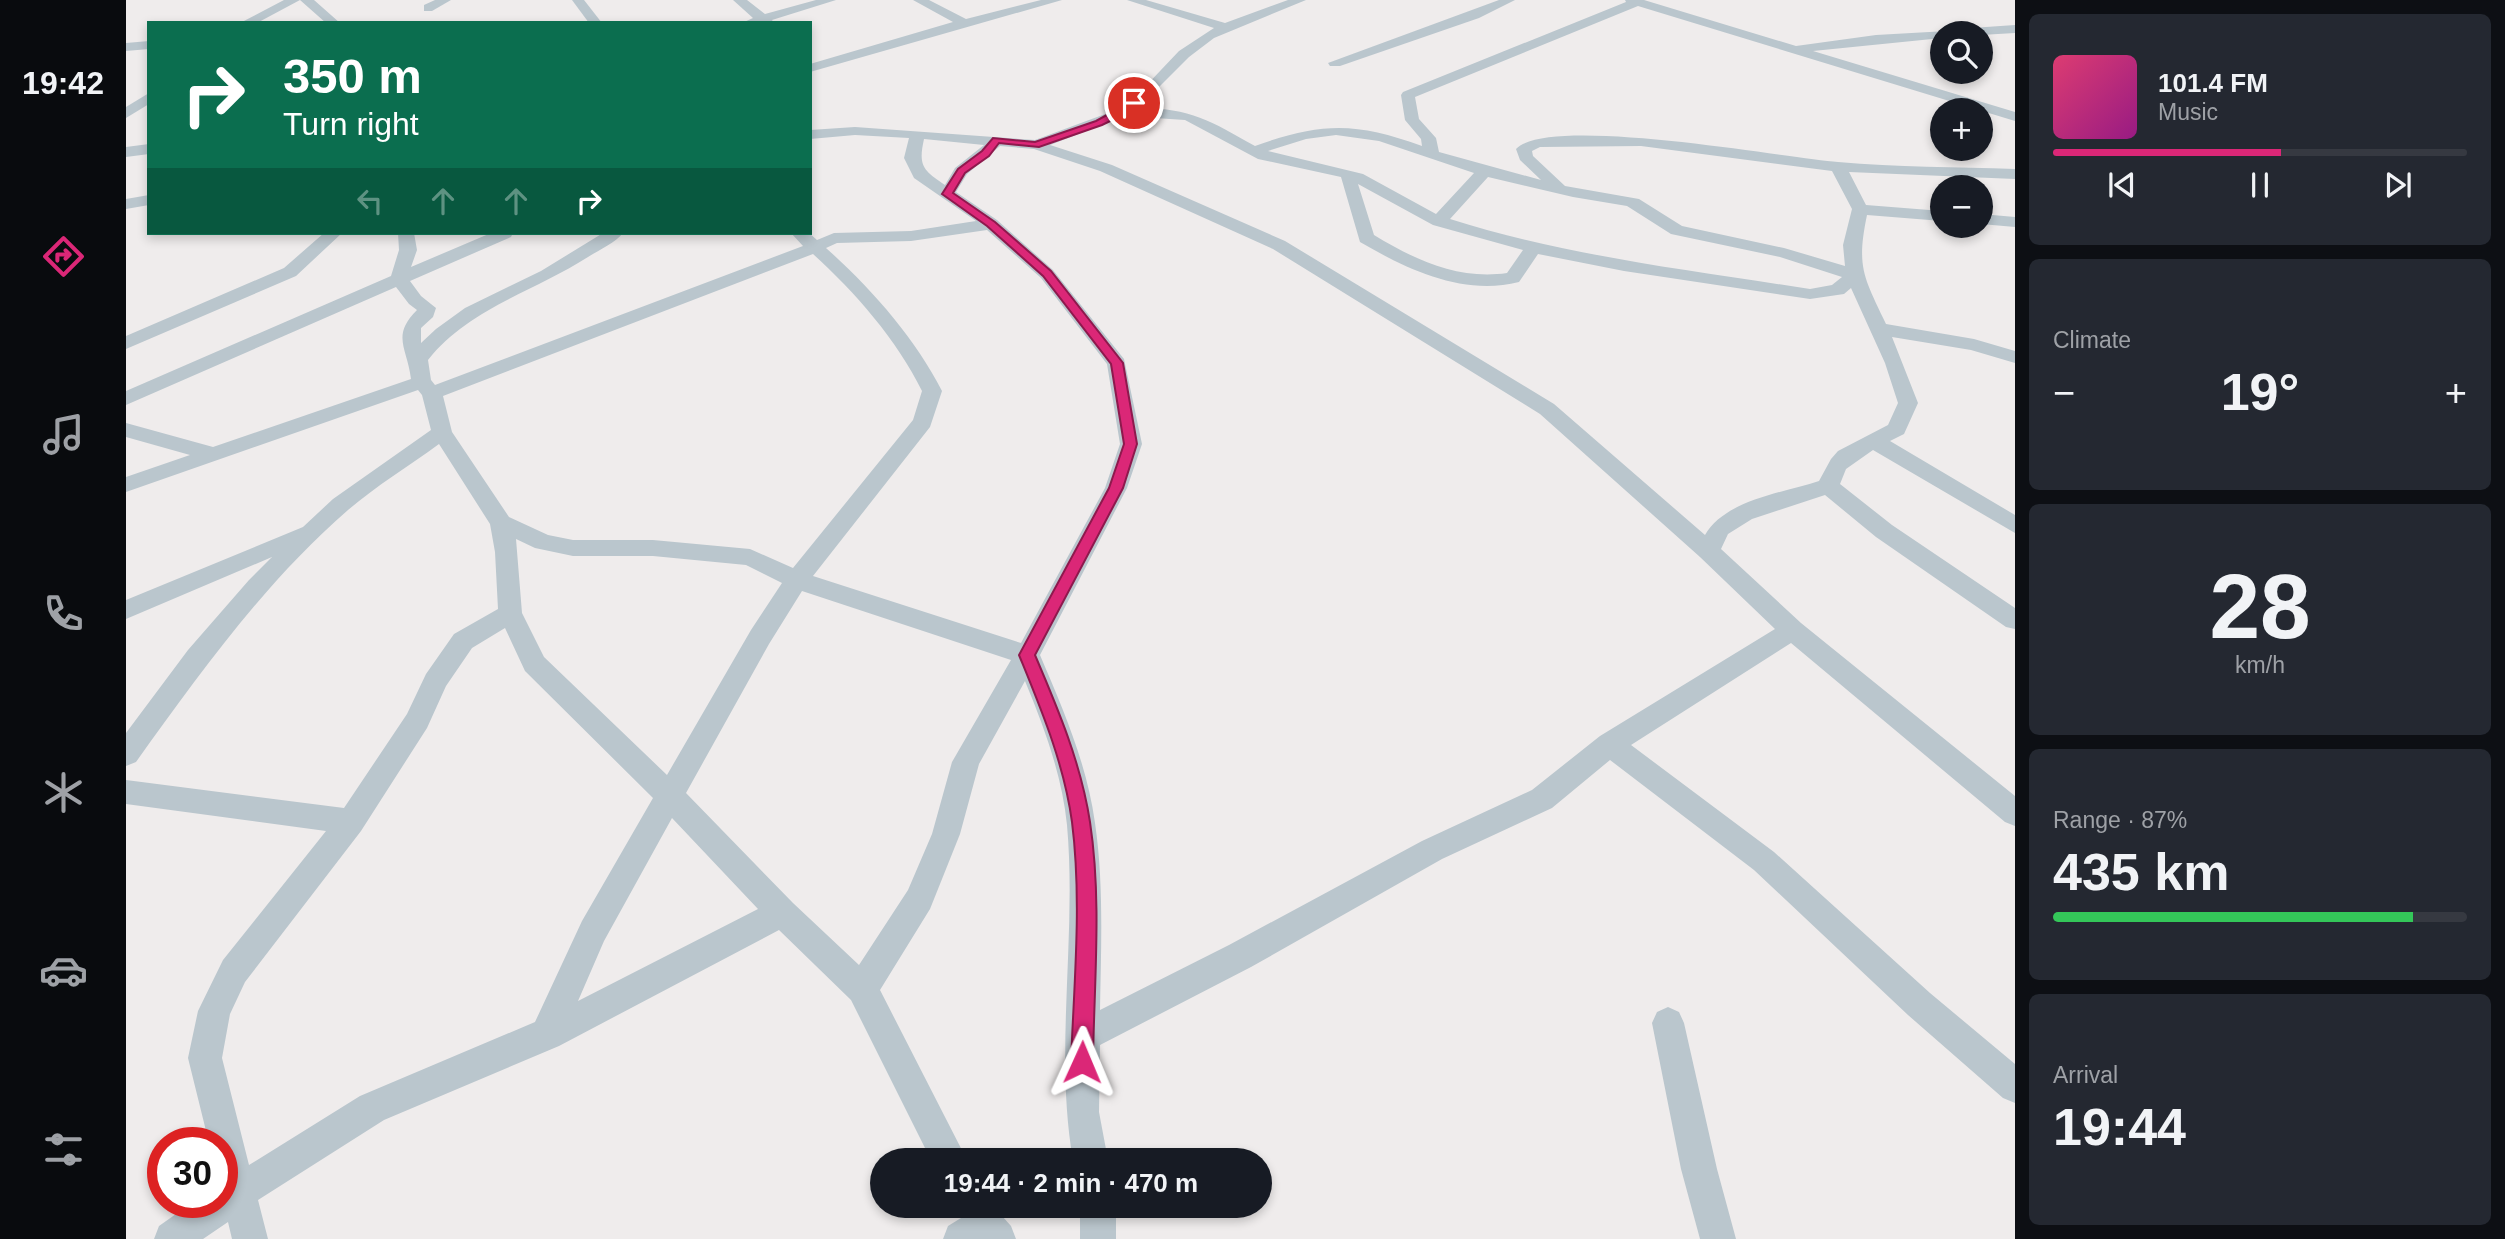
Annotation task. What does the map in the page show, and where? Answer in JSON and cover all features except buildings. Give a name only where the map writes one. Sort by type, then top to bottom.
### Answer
[{"type":"street","points":[[306,0],[332,21]]},
{"type":"street","points":[[428,8],[445,0]]},
{"type":"street","points":[[578,0],[594,21]]},
{"type":"street","points":[[739,0],[766,20],[830,0]]},
{"type":"street","points":[[919,0],[964,23]]},
{"type":"street","points":[[812,66],[1056,0]]},
{"type":"street","points":[[1133,0],[1225,27]]},
{"type":"street","points":[[1035,145],[1122,112],[1157,84],[1185,53],[1225,27],[1300,0]]},
{"type":"street","points":[[1335,63],[1475,15],[1509,0]]},
{"type":"street","points":[[250,21],[290,1]]},
{"type":"street","points":[[1432,153],[1428,138],[1412,120],[1408,96],[1634,1],[2015,117]]},
{"type":"street","points":[[1993,31],[2015,29]]},
{"type":"street","points":[[1793,50],[1930,35]]},
{"type":"street","points":[[126,47],[147,45]]},
{"type":"street","points":[[126,114],[147,98]]},
{"type":"street","points":[[1122,112],[1176,113],[1192,117],[1254,152],[1365,180],[1439,221],[1533,248],[1611,266],[1810,294],[1838,290],[1854,275]]},
{"type":"street","points":[[812,135],[855,131],[1035,145],[1106,168],[1279,245],[1548,409],[1793,630],[2015,813]]},
{"type":"street","points":[[1254,152],[1294,138],[1335,131],[1357,132],[1406,144],[1485,170],[1539,178],[1561,190],[1629,201],[1644,207],[1661,222],[1676,230],[1784,253],[1854,275]]},
{"type":"street","points":[[862,989],[919,899],[946,834],[966,762],[1027,655],[1116,488],[1130,444],[1117,363],[1047,274],[991,224],[920,175],[912,158],[918,134]]},
{"type":"street","points":[[947,194],[961,171],[997,140]]},
{"type":"street","points":[[1539,178],[1525,157],[1524,149],[1538,144],[1604,140],[1641,141],[1838,167],[2015,174]]},
{"type":"street","points":[[126,152],[147,149]]},
{"type":"street","points":[[1828,485],[1832,471],[1841,457],[1876,442],[1897,429],[1908,403],[1881,329],[1854,275],[1852,245],[1860,209],[1838,167]]},
{"type":"street","points":[[1439,221],[1485,170]]},
{"type":"street","points":[[1348,175],[1367,238],[1408,263],[1450,276],[1492,283],[1513,278],[1533,248]]},
{"type":"street","points":[[126,204],[147,200]]},
{"type":"street","points":[[1860,209],[1930,215]]},
{"type":"street","points":[[1993,220],[2015,222]]},
{"type":"street","points":[[126,485],[427,388],[608,324],[806,240],[911,236],[991,224]]},
{"type":"street","points":[[126,343],[290,272],[332,235]]},
{"type":"street","points":[[399,279],[408,250],[406,235]]},
{"type":"street","points":[[126,399],[500,235]]},
{"type":"street","points":[[418,359],[428,346],[486,304],[539,279],[612,235]]},
{"type":"street","points":[[547,1034],[593,931],[760,637],[797,580],[923,422],[932,391],[918,363],[847,276],[806,240]]},
{"type":"street","points":[[399,279],[415,300],[427,308],[426,313],[411,325],[409,331],[442,432],[501,523],[507,552],[510,612],[534,664],[670,796],[782,913],[862,989],[944,1148]]},
{"type":"street","points":[[1881,329],[1974,345],[2015,357]]},
{"type":"street","points":[[126,430],[216,455]]},
{"type":"street","points":[[126,754],[197,657],[248,596],[341,504],[442,432]]},
{"type":"street","points":[[1876,442],[2015,525]]},
{"type":"street","points":[[1708,551],[1720,529],[1744,513],[1828,485]]},
{"type":"street","points":[[1828,485],[1884,531],[2015,621]]},
{"type":"street","points":[[501,523],[543,542],[573,548],[653,548],[750,557],[797,580],[1027,655],[1061,736],[1081,822],[1086,915],[1082,1112],[1088,1148]]},
{"type":"street","points":[[126,610],[318,528]]},
{"type":"street","points":[[250,1239],[205,1058],[214,1011],[234,971],[351,822],[418,720],[435,681],[463,641],[510,612]]},
{"type":"street","points":[[1082,1037],[1240,957],[1432,850],[1542,799],[1610,744],[1793,630]]},
{"type":"street","points":[[1610,744],[1764,860],[1919,1004],[2015,1086]]},
{"type":"street","points":[[126,792],[351,822]]},
{"type":"street","points":[[172,1239],[239,1192],[372,1108],[547,1034],[782,913]]},
{"type":"street","points":[[1668,1023],[1699,1169],[1718,1239]]},
{"type":"street","points":[[1098,1218],[1098,1239]]},
{"type":"route","points":[[1082,1062],[1086,915],[1081,822],[1061,736],[1027,655],[1116,488],[1130,444],[1117,363],[1047,274],[991,224],[947,194],[961,171],[997,140],[1035,145],[1099,123],[1134,103]]}]
